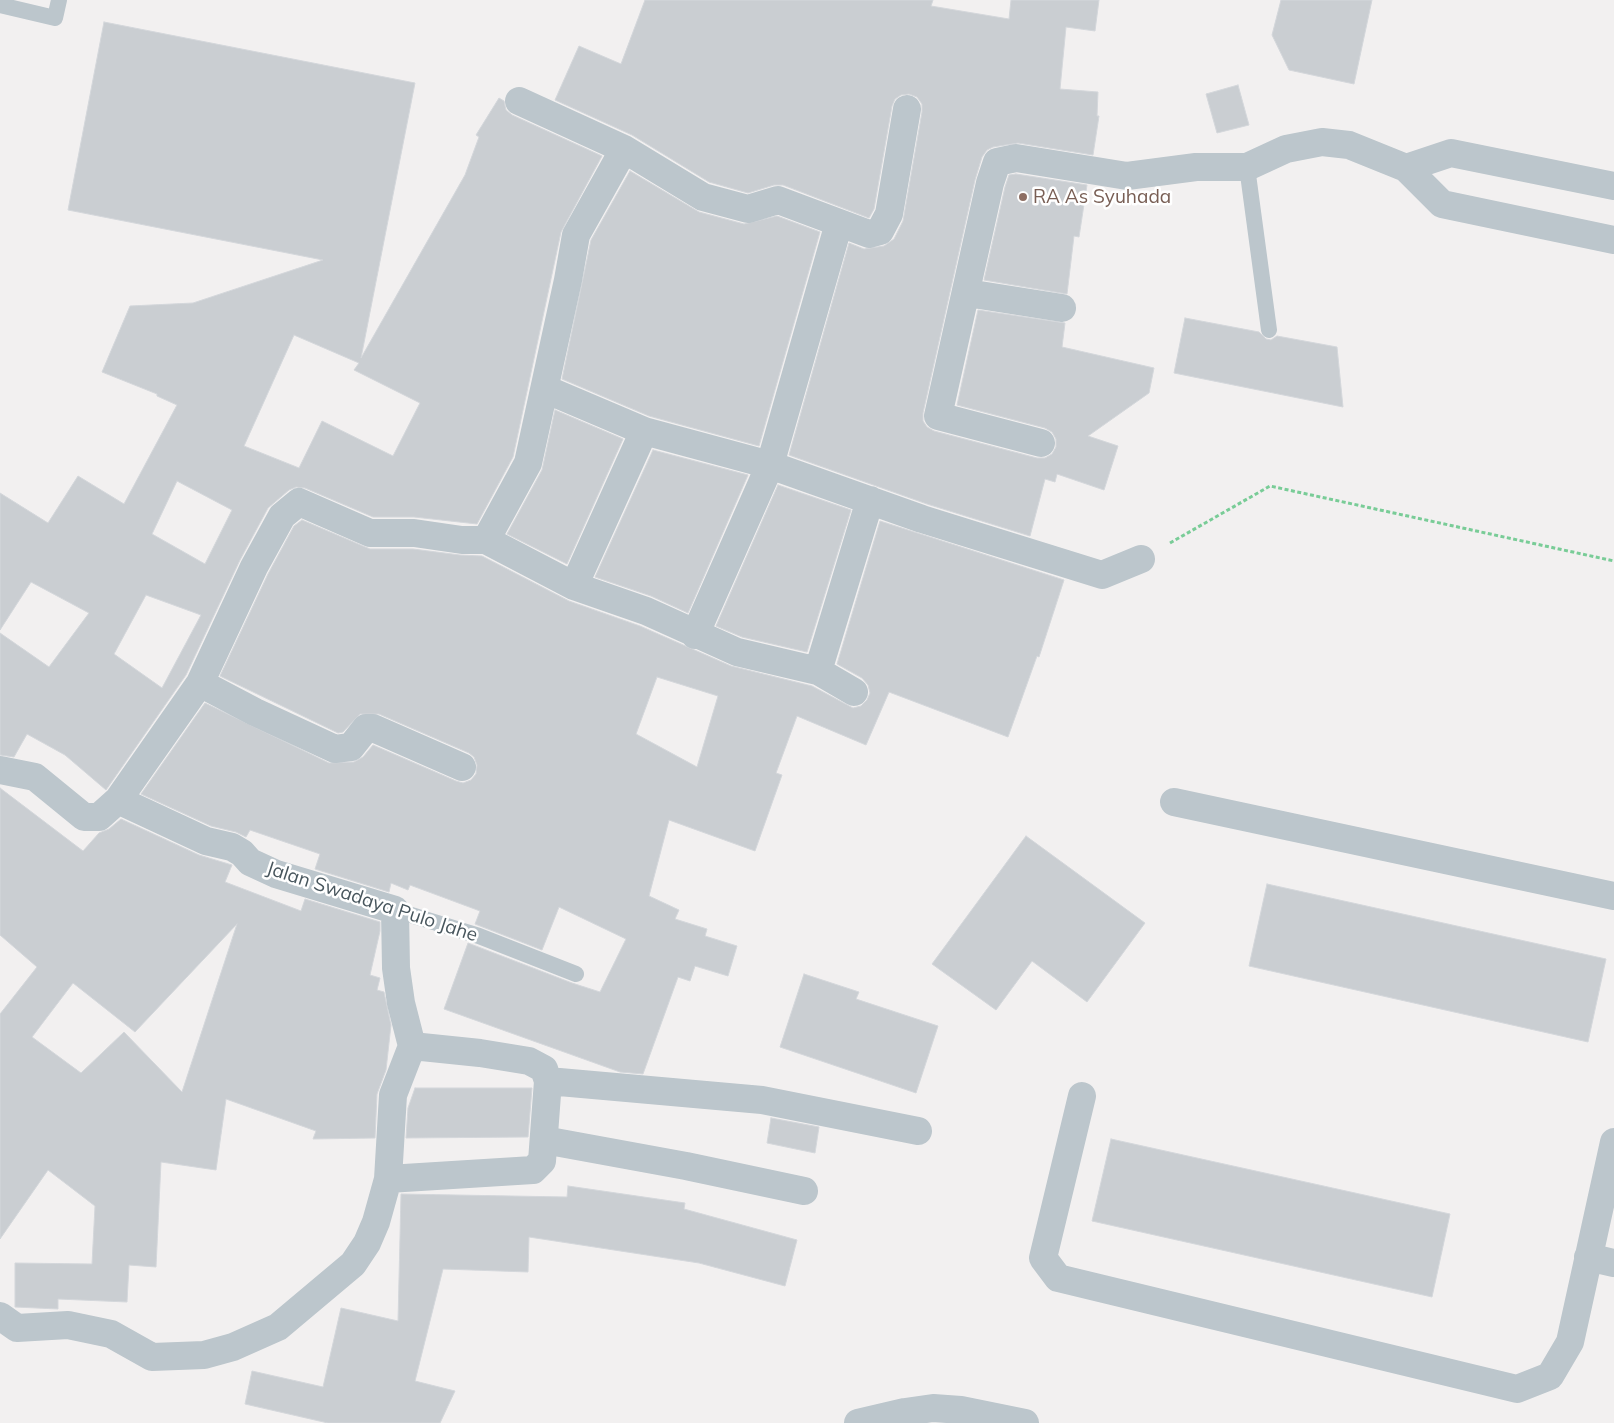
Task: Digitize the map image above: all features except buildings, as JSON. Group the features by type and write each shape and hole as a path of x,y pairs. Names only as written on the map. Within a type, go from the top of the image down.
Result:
{"street":[{"path":"519,101 624,149 703,197 748,209 778,200 869,234 880,231 889,214 908,109"},
{"path":"1041,443 938,416 967,293 990,183 998,162 1016,158 1127,176 1196,167 1247,167 1286,149 1322,142 1349,145 1406,168 1442,204 1614,240"},
{"path":"486,540 528,463 576,234 624,149"},
{"path":"1406,168 1451,153 1614,186"},
{"path":"695,635 770,465 840,223"},
{"path":"967,293 1062,308"},
{"path":"545,389 644,431 770,465 922,519 1102,575 1142,559"},
{"path":"574,586 644,431"},
{"path":"818,671 870,500"},
{"path":"0,770 35,777 84,816 99,817 118,800 200,683 254,567 282,516 299,502 370,533 414,533 462,540 486,540 574,586 646,610 695,635 737,652 818,671 854,692"},
{"path":"200,683 255,712 335,749 351,747 366,728 373,728 462,767"},
{"name":"Jalan Swadaya Pulo Jahe","path":"118,800 206,841 232,847 242,853 250,862 276,874 395,910"},
{"path":"1174,802 1614,896"},
{"path":"0,1316 17,1328 68,1325 111,1334 152,1356 204,1354 233,1347 278,1327 353,1264 367,1243 376,1222 388,1179 393,1095 412,1046 401,1003 396,968 395,910"},
{"path":"388,1179 532,1170 542,1161 548,1081 544,1069 529,1060 412,1046"},
{"path":"548,1081 762,1100 918,1131"},
{"path":"1082,1096 1043,1258 1058,1278 1517,1389 1550,1376 1570,1342 1601,1260 1614,1142"},
{"path":"544,1140 686,1166 804,1191"},
{"path":"858,1423 905,1412 933,1408 961,1410 1025,1423"}],"lane":[{"path":"0,5 55,18 59,0"},
{"path":"1247,167 1268,330"},
{"name":"Jalan Swadaya Pulo Jahe","path":"395,910 479,936 576,974"}],"path":[{"path":"1142,559 1270,486 1614,561"}],"place":[{"name":"RA As Syuhada","path":"1023,197"}]}
